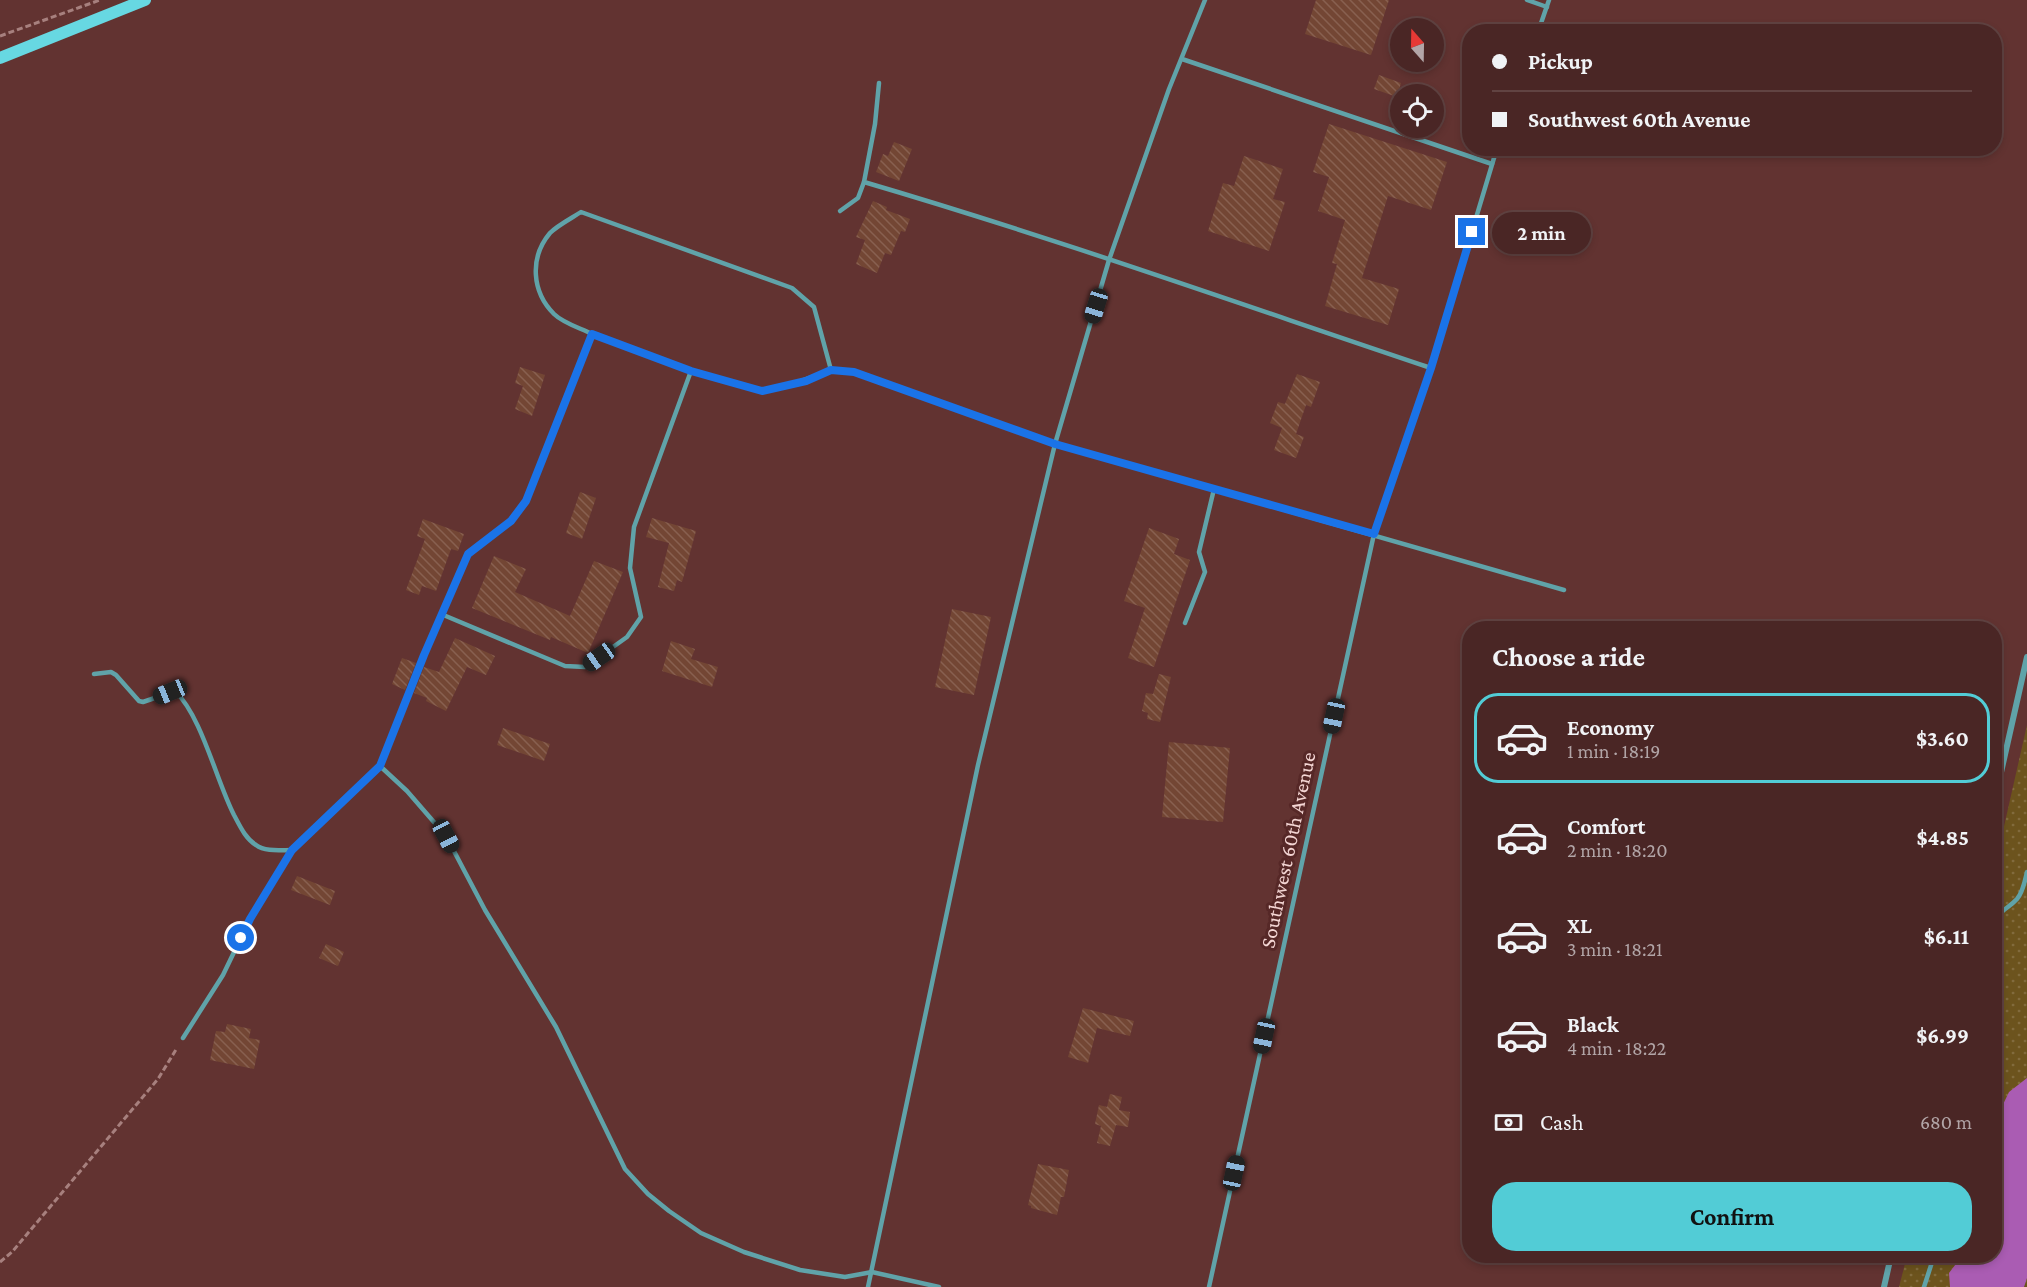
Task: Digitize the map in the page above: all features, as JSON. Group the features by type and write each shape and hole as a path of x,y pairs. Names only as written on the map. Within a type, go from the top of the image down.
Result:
{"main road":[{"path":"0,58 146,0"}],"street":[{"path":"2002,768 2027,657"},
{"path":"1884,1287 1889,1263"}],"lane":[{"path":"868,1287 978,765 1055,444 1110,260 1169,89 1205,0"},
{"path":"1527,0 1547,7"},
{"path":"1541,24 1549,0"},
{"path":"1182,59 1462,154"},
{"path":"840,211 858,198 864,182 875,124 879,83"},
{"path":"1468,156 1492,164"},
{"name":"Southwest 60th Avenue","path":"1209,1287 1374,534 1431,368 1494,156"},
{"path":"864,182 947,206 1431,368"},
{"path":"831,370 814,308 792,288 581,212 551,232 538,252 535,276 541,297 555,316 592,334 691,371 762,391 795,384 831,370 854,372 1055,444 1564,590"},
{"path":"183,1038 223,975 250,919 292,850 380,766 441,614 468,554 511,521 526,501 592,334"},
{"path":"441,614 565,666 585,667 627,637 641,617 630,568 634,527 691,371"},
{"path":"1185,623 1205,572 1199,552 1214,489"},
{"path":"94,674 111,672 139,701 143,702 175,691 186,704 198,727 228,803 243,832 256,846 274,850 292,850"},
{"path":"380,766 407,791 446,836 484,910 556,1027 626,1169 648,1194 701,1233 744,1252 800,1270 845,1277 872,1272 939,1287"},
{"path":"2002,911 2022,892 2027,872"},
{"path":"1924,1287 1932,1263"}],"path":[{"path":"0,36 100,0"},
{"path":"0,1262 12,1252 158,1079 183,1038"}],"shaded area":[{"path":"2027,725 2027,1287 1899,1287 1905,1263 2002,1263 2002,835"},
{"path":"2027,1078 2027,1278 2024,1287 1950,1287 1949,1273 1957,1263 2002,1263 2002,1106 2009,1092"}],"building":[{"path":"1316,0 1389,0 1371,55 1305,34"},
{"path":"1379,75 1401,83 1390,84 1390,95 1374,89"},
{"path":"1329,124 1447,162 1431,210 1388,196 1362,278 1399,289 1388,325 1325,306 1337,264 1332,263 1345,220 1318,211 1329,177 1313,172"},
{"path":"894,142 912,149 899,181 876,172 883,154 888,156"},
{"path":"1244,156 1283,169 1273,199 1285,202 1269,251 1208,231 1223,183 1234,186"},
{"path":"873,201 887,207 886,210 910,219 905,232 901,231 891,255 885,253 877,273 856,264 865,240 856,237"},
{"path":"520,367 545,375 532,416 515,409 523,386 515,383"},
{"path":"1297,374 1320,382 1311,407 1306,405 1296,434 1304,437 1296,458 1274,450 1282,428 1270,423 1278,402 1285,404"},
{"path":"580,492 596,498 582,539 566,533"},
{"path":"652,518 696,531 682,582 677,580 674,591 658,587 669,543 646,537"},
{"path":"423,519 464,534 458,551 451,549 436,591 422,586 419,595 406,590 425,539 417,536"},
{"path":"1149,528 1179,539 1174,554 1190,560 1154,667 1128,658 1145,608 1124,601"},
{"path":"494,556 526,569 515,592 570,616 594,561 623,572 588,653 472,608"},
{"path":"952,609 991,617 974,695 935,687"},
{"path":"455,638 495,656 486,675 467,667 446,711 426,701 427,698 414,693 424,667 439,672"},
{"path":"671,641 695,649 691,659 718,667 712,687 662,671"},
{"path":"402,658 416,663 405,690 392,684"},
{"path":"1159,674 1171,677 1160,722 1147,719 1148,713 1142,711 1146,693 1153,694"},
{"path":"503,728 550,744 544,761 497,745"},
{"path":"1169,742 1230,748 1223,822 1162,817"},
{"path":"297,876 335,891 330,905 291,890"},
{"path":"326,944 344,952 338,966 319,958"},
{"path":"1083,1008 1134,1021 1130,1036 1097,1028 1088,1063 1068,1057"},
{"path":"227,1024 251,1029 249,1038 260,1040 254,1069 210,1060 216,1031 225,1032"},
{"path":"1110,1094 1122,1097 1119,1110 1130,1112 1128,1127 1116,1125 1110,1146 1097,1143 1101,1126 1095,1124 1099,1105 1107,1107"},
{"path":"1038,1164 1069,1170 1064,1197 1061,1197 1057,1215 1031,1208 1028,1205"}],"route":[{"path":"241,938 292,850 380,766 441,614 468,554 511,521 526,501 592,334 691,371 762,391 806,381 831,370 854,372 1055,444 1374,534 1431,368 1472,232"}]}
